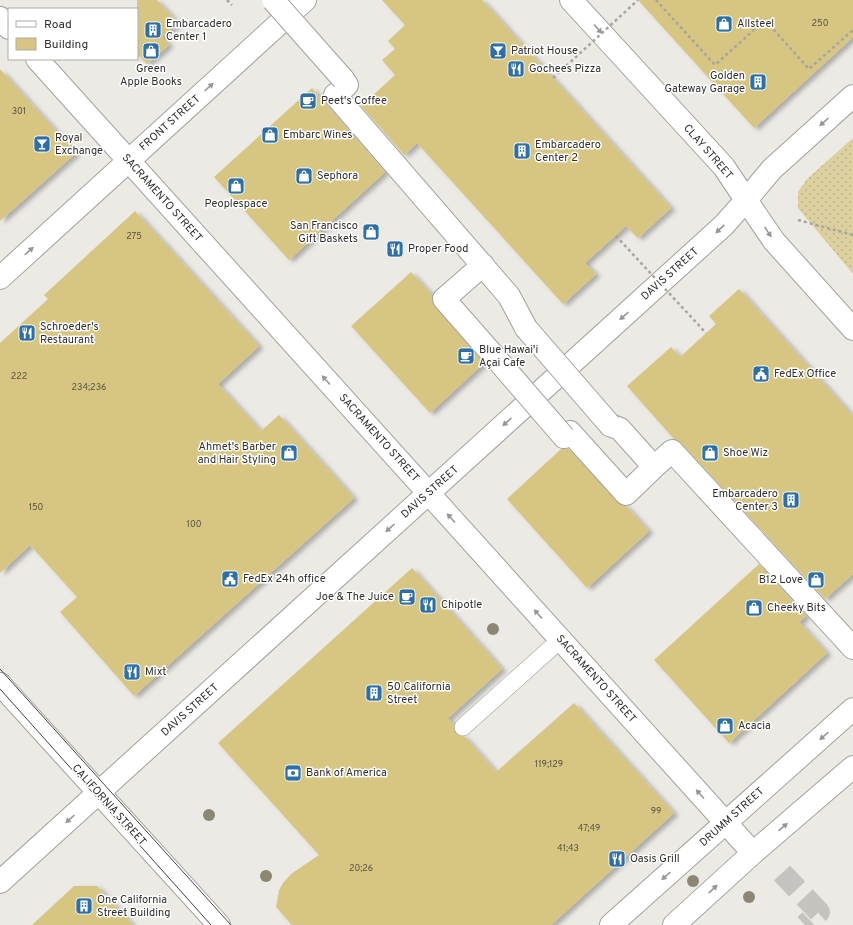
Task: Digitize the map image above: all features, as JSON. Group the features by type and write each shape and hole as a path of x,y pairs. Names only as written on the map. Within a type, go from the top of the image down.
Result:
{"street":[{"path":"273,0 347,84 335,95 509,296 526,328 610,425 620,430 654,467"},
{"name":"FRONT STREET","path":"0,278 305,0"},
{"name":"CLAY STREET","path":"571,0 724,167 774,241 853,329"},
{"path":"0,18 8,27"},
{"name":"SACRAMENTO STREET","path":"38,60 753,853"},
{"name":"DAVIS STREET","path":"0,882 724,225 772,169 853,96"},
{"path":"483,265 444,299 564,438 570,432 626,494 672,451 851,647"},
{"name":"CALIFORNIA STREET","path":"0,684 219,925"},
{"name":"DRUMM STREET","path":"612,925 853,710"},
{"path":"674,925 753,853 853,767"}],"lane":[{"path":"463,726 561,639"}],"path":[{"path":"227,0 232,5"},
{"path":"553,78 638,0"},
{"path":"656,0 714,65 765,20 809,69 853,30"},
{"path":"798,220 853,235"},
{"path":"616,236 706,333"}],"shaded area":[{"path":"853,138 853,274 798,208 798,192 807,179"}],"building":[{"name":"Embarcadero Center 1","path":"137,0 157,0 178,23 162,37 169,45 147,64 140,56 138,58"},
{"name":"Embarcadero Center 2","path":"382,0 482,0 671,208 638,238 626,226 585,263 596,274 563,304 417,143 404,155 361,106 395,75 382,60 395,49 388,41 405,25"},
{"name":"Golden Gateway Garage","path":"638,0 853,0 853,37 754,128"},
{"path":"0,69 76,153 0,221"},
{"path":"312,88 385,172 289,260 214,177"},
{"path":"135,211 259,346 218,384 261,431 279,415 354,498 134,696 60,612 77,597 30,545 0,573 0,343 48,299 44,295"},
{"path":"411,272 432,295 432,302 435,307 484,363 430,413 351,326"},
{"name":"Embarcadero Center 3","path":"739,289 853,416 853,574 825,599 681,443 674,439 627,386 671,347 680,357 716,324 709,316"},
{"path":"568,448 617,502 626,506 649,531 587,588 507,499 561,449"},
{"path":"759,564 806,616 799,622 827,653 729,743 654,660"},
{"path":"412,568 502,669 448,718 453,724 455,733 465,737 496,772 574,703 674,813 551,925 292,925 276,907 279,890 283,883 291,874 319,855 218,743"},
{"name":"One California Street Building","path":"74,886 97,886 133,925 32,925"}],"tunnel":[{"path":"782,873 819,912 805,925"}],"tram line":[{"path":"0,669 231,925"},
{"path":"0,689 211,925"}],"place":[{"name":"Allsteel","path":"724,24"},
{"name":"Embarcadero Center 1","path":"153,30"},
{"name":"Green Apple Books","path":"151,51"},
{"name":"Patriot House","path":"498,51"},
{"name":"Gochees Pizza","path":"516,69"},
{"name":"Golden Gateway Garage","path":"758,82"},
{"name":"Peet's Coffee","path":"308,101"},
{"name":"Embarc Wines","path":"270,135"},
{"name":"Royal Exchange","path":"42,144"},
{"name":"Embarcadero Center 2","path":"522,151"},
{"name":"Sephora","path":"304,176"},
{"name":"Peoplespace","path":"236,186"},
{"name":"San Francisco Gift Baskets","path":"371,232"},
{"name":"Proper Food","path":"395,249"},
{"name":"Schroeder's Restaurant","path":"27,333"},
{"name":"Blue Hawai'i Açai Cafe","path":"466,356"},
{"name":"FedEx Office","path":"761,374"},
{"name":"Ahmet's Barber and Hair Styling","path":"289,453"},
{"name":"Shoe Wiz","path":"710,453"},
{"name":"Embarcadero Center 3","path":"791,500"},
{"name":"FedEx 24h office","path":"230,579"},
{"name":"B12 Love","path":"816,580"},
{"name":"Joe & The Juice","path":"407,597"},
{"name":"Chipotle","path":"428,605"},
{"name":"Cheeky Bits","path":"754,608"},
{"name":"Mixt","path":"132,672"},
{"name":"50 California Street","path":"374,693"},
{"name":"Acacia","path":"725,726"},
{"name":"Bank of America","path":"293,773"},
{"name":"Oasis Grill","path":"617,859"},
{"name":"One California Street Building","path":"84,906"}]}
